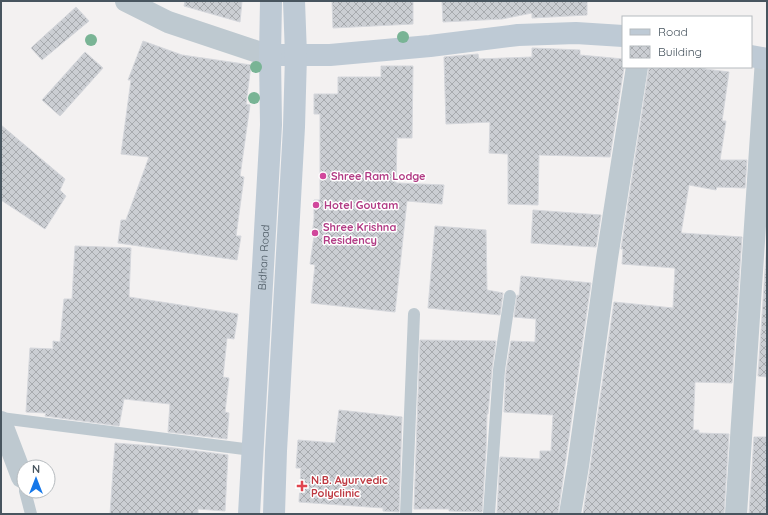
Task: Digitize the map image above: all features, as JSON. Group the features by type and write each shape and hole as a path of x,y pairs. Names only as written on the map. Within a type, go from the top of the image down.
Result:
{"main road":[{"name":"Bidhan Road","path":"249,514 271,125 271,1"},
{"path":"274,514 276,444 294,127 296,55 294,1"},
{"path":"270,56 330,55 430,46 518,35 576,33 622,36"}],"street":[{"path":"126,1 168,22 270,56"},
{"path":"736,514 761,58"},
{"path":"570,514 607,258 637,68"},
{"path":"1,422 16,462"}],"lane":[{"path":"489,514 499,370 510,296"},
{"path":"406,514 414,314"},
{"path":"1,418 252,450"},
{"path":"28,499 31,514"}],"building":[{"path":"185,1 242,1 240,22 184,6"},
{"path":"332,1 413,1 413,24 333,28"},
{"path":"442,1 587,1 587,15 532,18 532,13 502,19 443,22"},
{"path":"76,7 89,21 42,60 31,48"},
{"path":"143,41 182,55 251,65 246,104 250,105 240,176 244,177 236,236 241,236 237,260 118,243 121,220 126,220 149,157 121,154 131,80 128,80"},
{"path":"532,48 580,50 580,55 622,59 622,68 624,68 610,157 539,155 538,205 508,204 508,154 489,153 490,122 446,124 444,57 478,54 479,59 532,57"},
{"path":"85,52 103,68 60,116 42,100"},
{"path":"381,66 413,66 412,138 397,138 396,183 444,185 442,204 407,201 395,312 311,303 315,265 310,264 314,236 312,236 314,200 320,200 320,114 314,114 314,94 338,94 338,77 381,77"},
{"path":"649,68 706,68 729,72 722,121 726,121 720,160 747,160 745,188 717,187 716,190 689,185 681,233 742,237 732,383 695,382 693,430 699,430 699,433 729,434 724,514 583,514 614,302 673,308 675,268 622,264 623,249 621,249"},
{"path":"1,125 65,179 60,190 66,196 45,229 1,200"},
{"path":"533,210 601,215 596,247 531,243"},
{"path":"435,226 486,230 487,290 503,293 500,315 428,308"},
{"path":"767,241 767,377 758,376"},
{"path":"75,246 131,248 129,297 238,314 234,339 227,338 223,377 229,378 225,412 229,413 227,439 168,432 170,404 124,399 119,426 45,416 46,413 26,412 30,348 53,349 53,341 60,342 64,299 72,299"},
{"path":"521,276 591,283 558,514 497,513 500,457 540,459 540,451 551,451 553,415 504,412 506,371 511,341 535,342 536,319 514,317 517,295 519,296"},
{"path":"420,340 496,341 487,414 482,512 449,511 449,509 414,509"},
{"path":"339,410 402,417 399,512 383,511 383,508 299,502 301,468 296,468 298,440 335,443"},
{"path":"754,437 767,437 767,514 749,514"},
{"path":"115,443 166,447 228,455 225,511 198,509 198,514 110,514"}],"place":[{"name":"Shree Ram Lodge","path":"323,176"},
{"name":"Hotel Goutam","path":"316,205"},
{"name":"Shree Krishna Residency","path":"315,233"},
{"name":"N.B. Ayurvedic Polyclinic","path":"302,486"}]}
